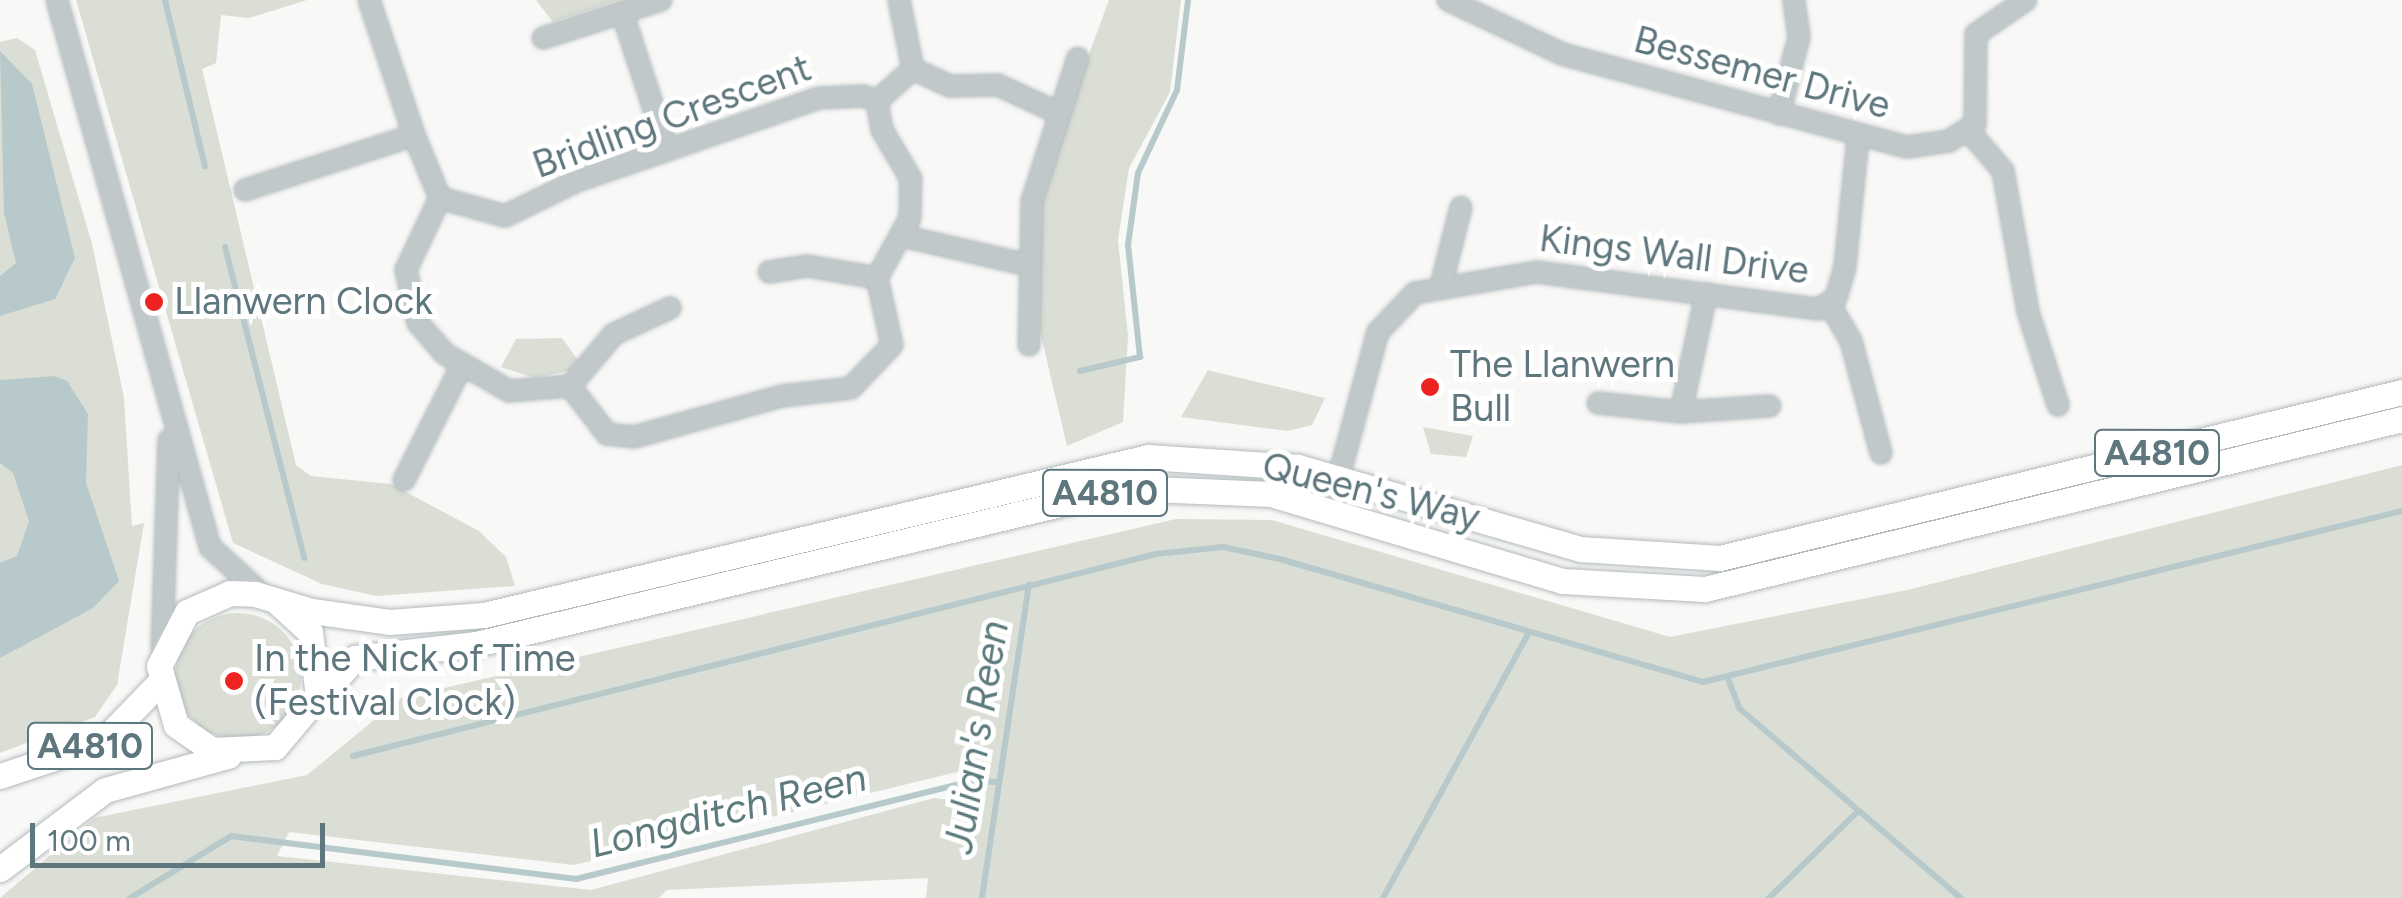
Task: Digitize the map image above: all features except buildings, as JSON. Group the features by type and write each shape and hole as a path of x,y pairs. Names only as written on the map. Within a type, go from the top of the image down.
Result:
{"main road":[{"name":"Queen's Way","path":"162,649 207,600 270,599 389,622 484,615 1148,457 1340,476 1581,548 1720,558 2402,392"},
{"name":"Queen's Way","path":"0,869 105,790 275,747 308,718 355,658 476,644 1127,488 1244,490 1331,506 1562,581 1706,589 2402,420"},
{"path":"270,599 319,653 308,718"},
{"path":"162,649 158,683 176,725 233,755"},
{"name":"A4810","path":"0,776 112,736 158,683"}],"street":[{"path":"57,0 169,418 210,547 270,599"},
{"path":"369,0 414,135 440,198 409,254 406,286 429,340 462,366 521,394 570,386 614,334 670,308"},
{"path":"543,38 660,0"},
{"path":"899,0 913,70"},
{"name":"Bessemer Drive","path":"1448,0 1482,7 1562,54 1858,138 1907,147 1968,130"},
{"path":"1779,114 1799,37 1794,0"},
{"path":"2026,0 1976,34 1980,106 1968,130 2003,170 2028,312 2058,405"},
{"path":"622,12 668,150"},
{"path":"1029,346 1024,264 1054,111 1078,58"},
{"path":"570,386 595,424 621,438 782,396 852,388 892,345 877,278 902,236 911,179 882,130 877,101 913,70"},
{"path":"913,70 950,86 998,85 1054,111"},
{"name":"Bridling Crescent","path":"440,198 505,216 668,150 835,94 877,101"},
{"path":"245,190 414,135"},
{"name":"Kings Wall Drive","path":"1830,305 1845,266 1858,138"},
{"path":"1442,282 1461,207"},
{"path":"902,236 1024,264"},
{"path":"769,272 807,266 877,278"},
{"name":"Kings Wall Drive","path":"1331,506 1378,332 1415,293 1442,282 1536,272 1807,311 1830,305"},
{"path":"1680,412 1706,294"},
{"name":"Kings Wall Drive","path":"1830,305 1851,340 1881,453"},
{"path":"404,480 462,366"},
{"path":"1598,404 1680,412 1770,406"},
{"path":"162,649 169,418"}],"shaded area":[{"path":"76,0 307,0 249,18 221,15 216,63 202,69 296,465 311,476 391,484 479,531 506,557 515,586 376,596 322,584 233,543"},
{"path":"536,0 620,0 553,22"},
{"path":"1109,0 1181,0 1170,92 1129,168 1118,240 1128,336 1123,422 1067,446 1039,327 1039,221 1047,167"},
{"path":"17,38 35,50 92,244 124,398 132,526 144,523 117,685 95,717 0,753 0,42"},
{"path":"0,51 32,84 75,258 55,299 0,316 0,276 16,263 4,213"},
{"path":"562,338 578,360 569,371 534,378 501,367 516,339"},
{"path":"1208,370 1325,398 1312,425 1288,431 1181,417"},
{"path":"54,376 67,381 88,414 86,483 119,581 93,608 0,658 0,563 17,556 29,521 13,473 0,463 0,380"},
{"path":"1423,427 1473,436 1466,457 1431,454"},
{"path":"2402,465 2402,898 926,898 928,878 667,890 659,898 0,898 94,818 307,775 401,698 1176,519 1272,520 1670,637 1907,590","holes":["965,770 990,770 984,804 934,798 591,890 277,856 289,832 574,865"]},
{"path":"238,613 262,617 283,631 297,652 301,676 297,700 283,721 262,735 238,739 214,735 193,721 179,700 175,676 179,652 193,631 214,617"}],"waterway":[{"path":"165,0 205,166"},
{"path":"1080,371 1140,357 1128,245 1138,173 1177,90 1188,0"},
{"path":"225,247 304,558"},
{"path":"353,756 1156,554 1223,547 1280,559 1703,682 2402,511"},
{"name":"Julian's Reen","path":"982,898 1029,584"},
{"path":"1383,898 1529,632"},
{"path":"1727,676 1739,708 1961,898"},
{"name":"Longditch Reen","path":"130,898 231,836 576,879 971,781 999,782"},
{"path":"1769,898 1856,813"}],"place":[{"name":"Llanwern Clock","path":"154,302"},
{"name":"The Llanwern Bull","path":"1430,387"},
{"name":"In the Nick of Time (Festival Clock)","path":"234,681"}]}
